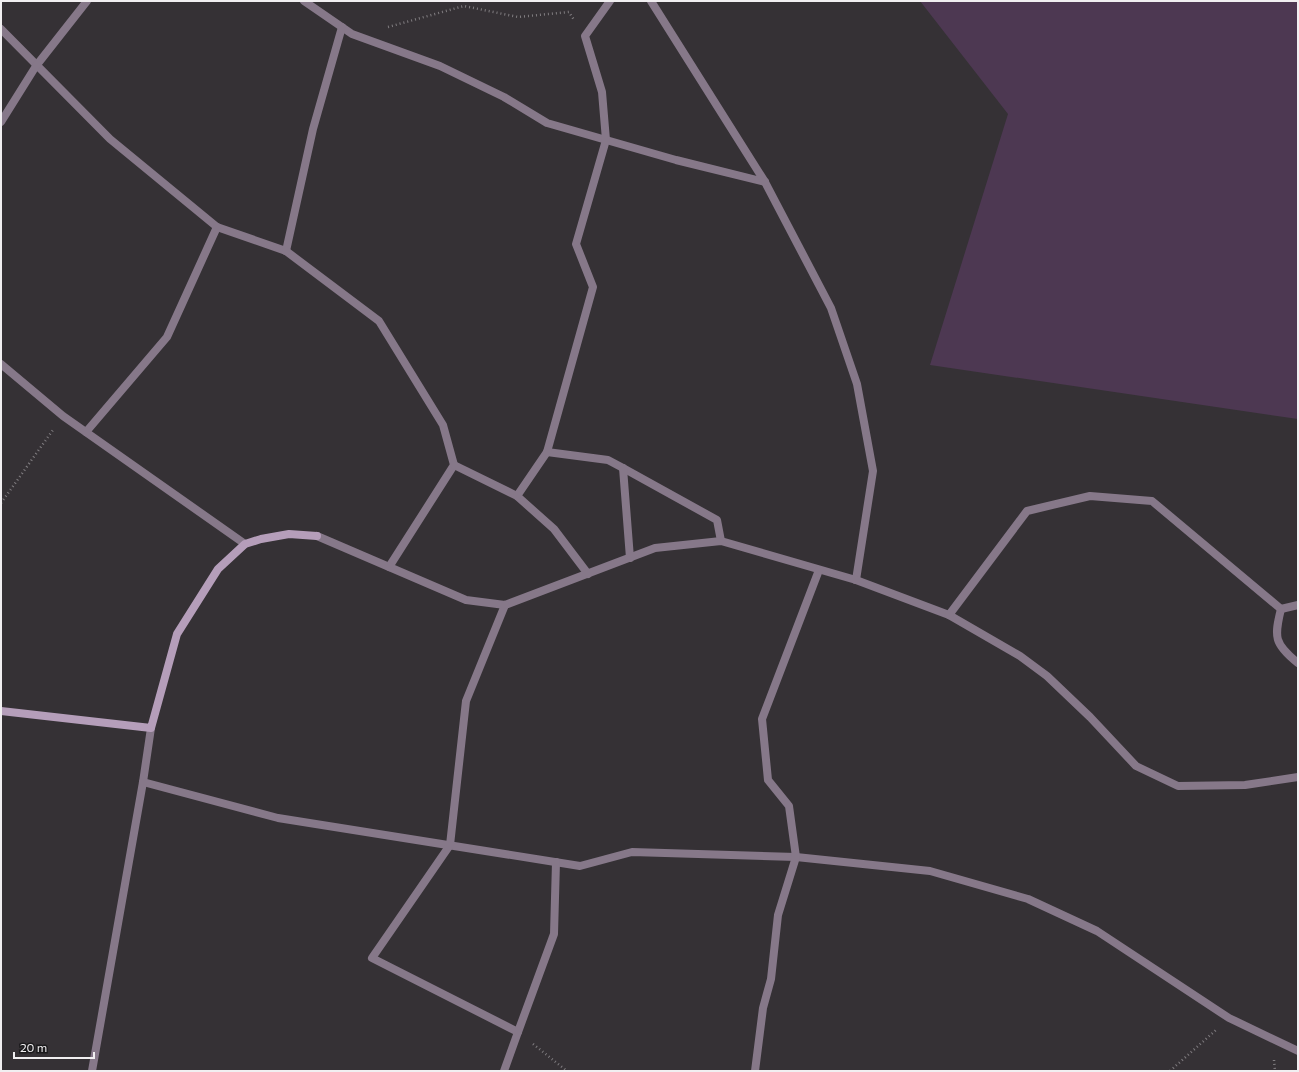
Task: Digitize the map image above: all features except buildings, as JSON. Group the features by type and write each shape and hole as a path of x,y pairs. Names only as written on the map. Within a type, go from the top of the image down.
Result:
{"street":[{"path":"1,122 36,66 87,1"},
{"path":"304,1 352,34 440,66 504,97 547,123 676,160 765,182"},
{"path":"517,496 547,452 593,287 576,244 606,140 602,92 585,36 610,1"},
{"path":"651,1 765,182 831,308 857,384 873,471 856,580"},
{"path":"286,251 313,129 342,27"},
{"path":"1,29 110,139 217,228 286,251 378,321 444,424 454,465 389,567"},
{"path":"86,432 167,337 217,228"},
{"path":"1,364 63,416 245,544"},
{"path":"547,452 608,460 717,520 721,541"},
{"path":"454,465 517,496 554,529 588,574"},
{"path":"623,468 630,558"},
{"path":"949,615 1027,511 1090,496 1152,502 1281,609"},
{"path":"92,1071 144,782 151,728 177,634 218,568 245,544 261,539 289,534 317,536 466,600 505,605 656,548 721,541 856,580 949,615 1031,664 1047,676 1090,717 1136,766 1178,786 1245,785 1298,777"},
{"path":"755,1071 763,1008 771,979 778,915 796,857 789,806 768,780 762,719 819,570"},
{"path":"505,605 466,701 450,845 372,958 518,1032"},
{"path":"1281,609 1298,605"},
{"path":"1281,609 1276,630 1282,651 1298,663"},
{"path":"1,711 151,728"},
{"path":"144,782 278,818 580,866 632,852 796,857 930,871 1028,899 1097,931 1229,1018 1298,1051"},
{"path":"504,1071 554,934 556,862"}],"path":[{"path":"364,38 391,26 464,6 518,17 569,12 585,36"},
{"path":"1,503 63,416"},
{"path":"1170,1071 1229,1018"},
{"path":"518,1032 567,1071"}],"shaded area":[{"path":"920,1 1298,1 1298,419 930,365 1008,114"}]}
